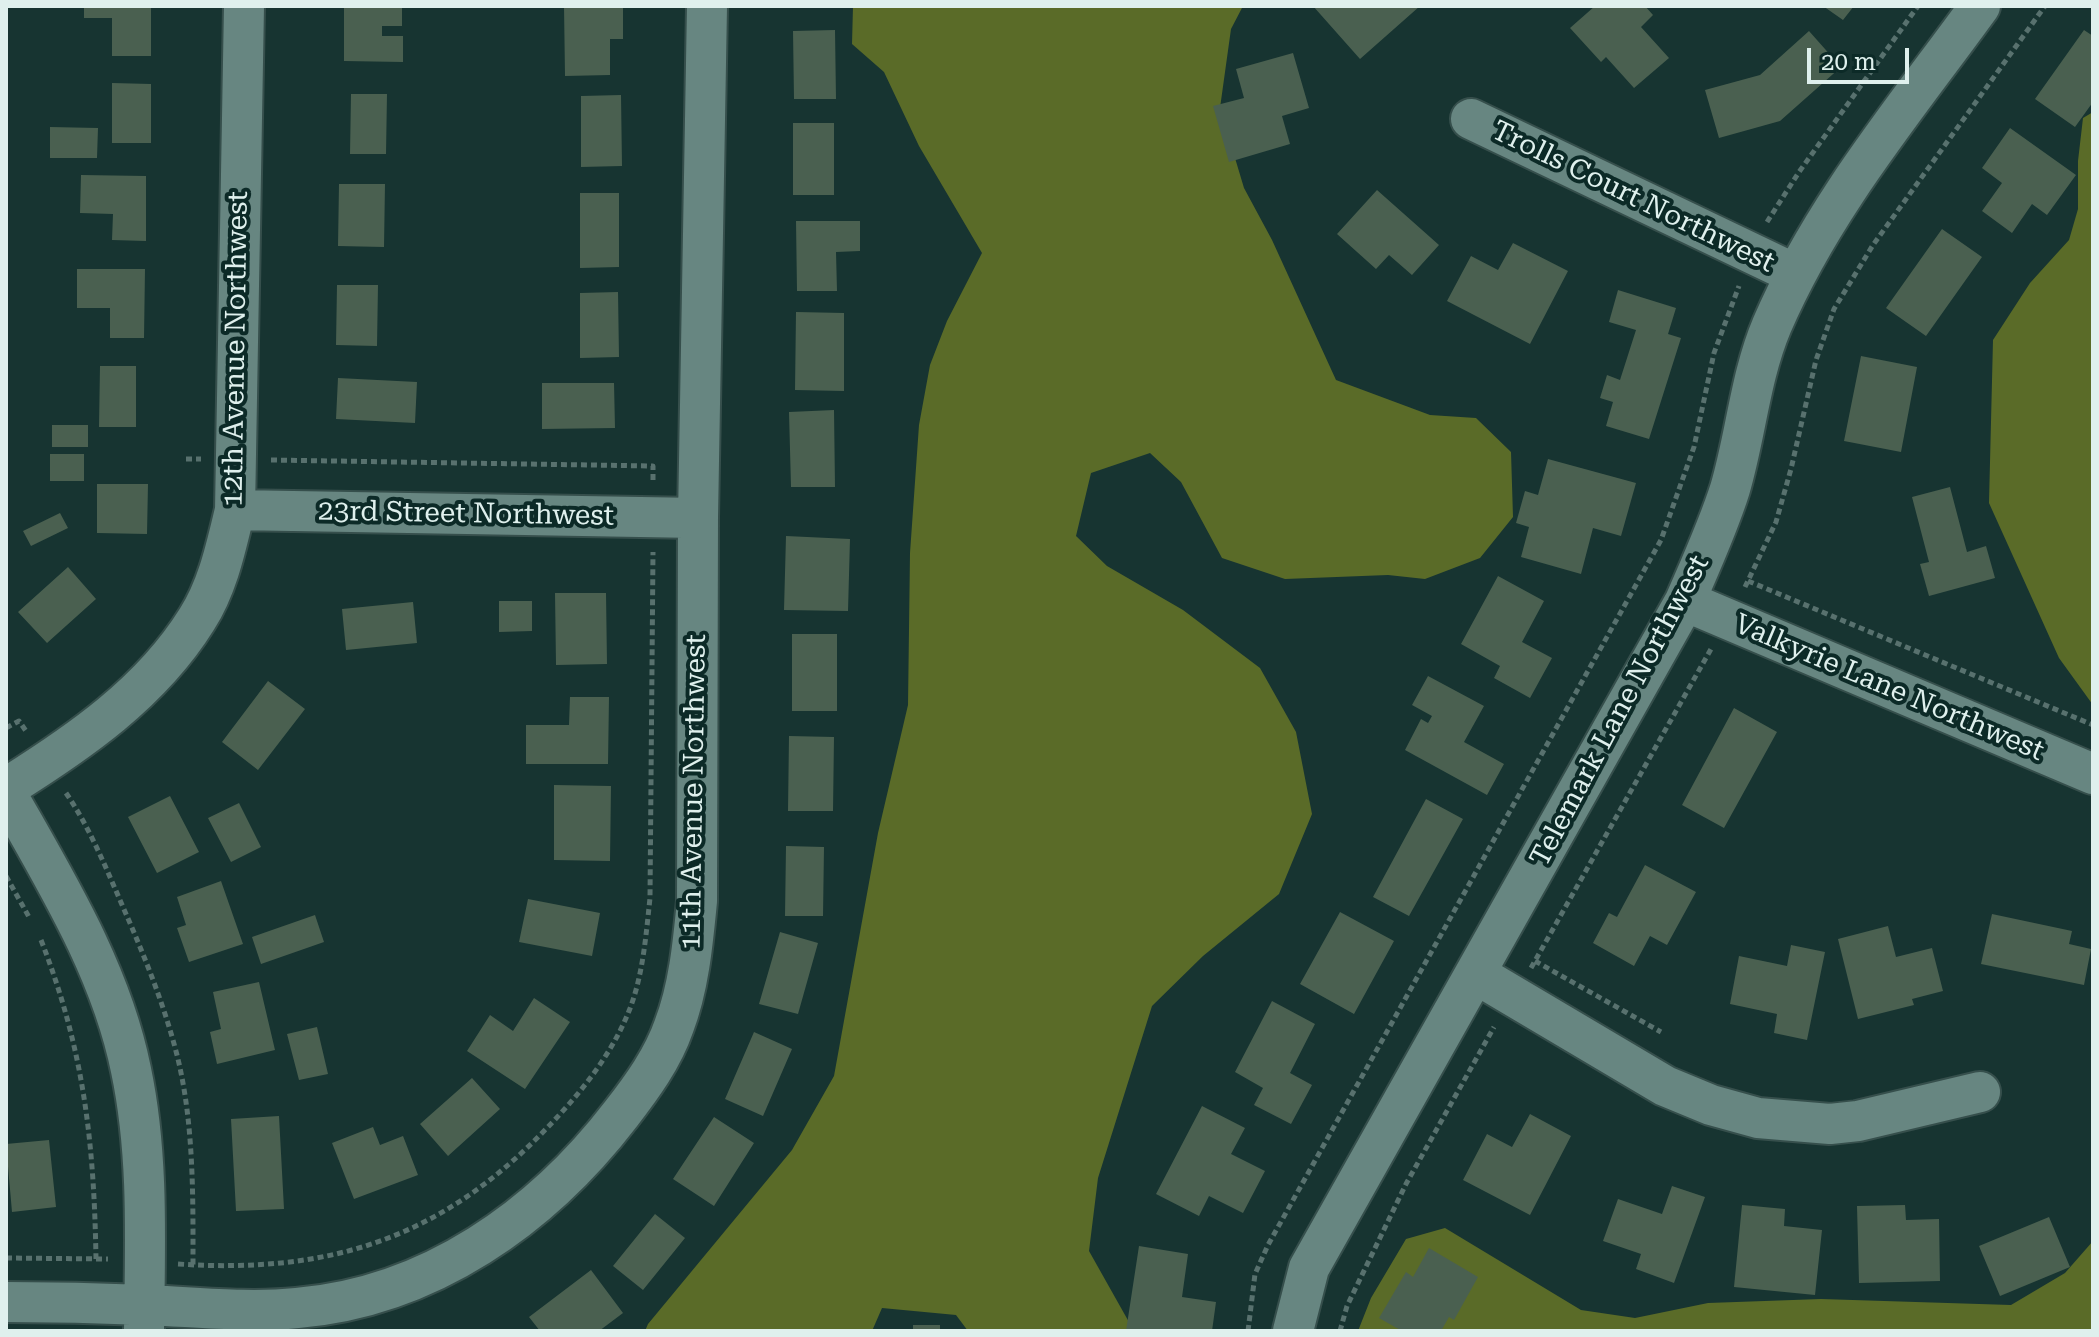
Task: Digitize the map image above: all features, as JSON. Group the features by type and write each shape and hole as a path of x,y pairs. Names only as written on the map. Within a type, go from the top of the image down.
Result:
{"street":[{"name":"12th Avenue Northwest","path":"6,791 118,710 161,666 198,619 221,566 235,510 244,6"},
{"name":"11th Avenue Northwest","path":"6,1302 144,1318 299,1308 358,1298 409,1283 465,1256 513,1224 556,1186 602,1138 647,1081 675,1026 690,961 697,901 698,518 707,6"},
{"name":"Telemark Lane Northwest","path":"1293,1331 1309,1268 1685,601 1730,488 1771,328 1795,274 1853,181 1980,6"},
{"name":"Trolls Court Northwest","path":"1471,119 1795,274"},
{"name":"23rd Street Northwest","path":"235,510 698,518"},
{"name":"Valkyrie Lane Northwest","path":"1685,601 2093,774"},
{"path":"6,791 57,883 94,961 116,1013 131,1068 145,1191 144,1318"},
{"path":"1476,974 1665,1086 1711,1105 1758,1118 1830,1124 1858,1121 1980,1092"}],"path":[{"path":"2045,6 1873,245 1834,309 1816,360 1776,522 1748,581 2093,725"},
{"path":"186,459 653,466"},
{"path":"1248,1331 1255,1274 1268,1245 1661,540"},
{"path":"193,1265 240,1267 347,1251 392,1239 441,1215 484,1186 524,1152 566,1108 607,1055 630,1010 644,953 650,898 653,557"},
{"path":"1661,1032 1535,961 1708,654"},
{"path":"6,728 19,721"},
{"path":"6,876 32,923"},
{"path":"6,1258 96,1258 94,1167 89,1119 59,984 39,934"},
{"path":"1340,1331 1347,1306 1406,1184 1495,1026"}],"green space":[{"path":"853,6 1243,6 1231,29 1220,108 1244,188 1272,240 1336,380 1430,415 1476,418 1511,452 1513,517 1480,558 1425,579 1388,575 1285,579 1222,558 1181,482 1150,453 1091,473 1076,536 1107,566 1183,610 1260,668 1296,732 1312,814 1279,894 1203,956 1152,1006 1098,1178 1089,1251 1134,1331 968,1331 956,1315 882,1308 872,1331 645,1331 792,1150 834,1076 878,833 908,705 910,553 919,425 930,365 947,321 982,253 919,146 884,72 852,44"},
{"path":"2093,112 2093,705 2059,658 1989,503 1993,340 2030,283 2069,240 2078,209 2078,161 2083,118"},
{"path":"1445,1228 1581,1310 1635,1318 1708,1303 1821,1299 2011,1305 2065,1273 2093,1241 2093,1331 1358,1331 1371,1298 1406,1239"}],"building":[{"path":"84,6 151,6 151,56 112,56 112,18 84,18"},
{"path":"344,6 402,6 402,26 382,26 382,36 403,36 403,62 344,61"},
{"path":"564,6 623,6 623,39 610,39 610,75 565,76"},
{"path":"1313,6 1420,6 1360,59"},
{"path":"1595,6 1645,6 1653,15 1641,27 1669,58 1634,88 1606,57 1601,62 1570,28"},
{"path":"1823,6 1854,6 1843,20"},
{"path":"835,30 836,99 794,99 793,31"},
{"path":"2084,30 2093,36 2093,102 2075,127 2035,99"},
{"path":"1809,31 1841,67 1780,121 1719,138 1705,90 1760,75"},
{"path":"1293,53 1309,108 1282,116 1290,144 1229,162 1213,106 1244,98 1236,69"},
{"path":"112,83 151,84 151,143 112,143"},
{"path":"351,94 387,94 386,154 350,154"},
{"path":"621,95 622,166 581,167 581,96"},
{"path":"793,123 834,123 834,195 793,195"},
{"path":"50,127 98,128 97,158 50,158"},
{"path":"2010,128 2076,175 2047,215 2032,204 2012,233 1982,211 2002,183 1982,168"},
{"path":"81,175 146,176 146,241 112,240 113,214 80,213"},
{"path":"339,184 385,184 384,247 338,246"},
{"path":"1377,190 1439,245 1412,275 1389,255 1376,269 1337,234"},
{"path":"580,193 619,193 619,267 580,268"},
{"path":"796,221 860,221 860,251 836,252 837,291 797,291"},
{"path":"1942,229 1982,257 1926,336 1886,308"},
{"path":"1513,243 1568,271 1530,344 1447,301 1471,256 1498,270"},
{"path":"77,269 145,269 144,338 110,338 110,308 77,308"},
{"path":"337,285 378,285 377,346 336,345"},
{"path":"1618,290 1676,308 1668,334 1681,338 1649,439 1606,426 1613,402 1600,398 1607,375 1620,380 1636,330 1609,322"},
{"path":"618,292 619,357 580,358 580,293"},
{"path":"796,312 844,313 844,391 795,390"},
{"path":"1861,356 1917,367 1901,452 1844,441"},
{"path":"100,366 136,366 136,427 99,427"},
{"path":"338,378 417,382 415,423 336,419"},
{"path":"542,383 614,383 615,428 542,429"},
{"path":"834,410 835,487 791,487 789,412"},
{"path":"52,425 88,425 88,447 52,447"},
{"path":"50,454 84,454 84,481 50,481"},
{"path":"1548,459 1636,483 1621,536 1593,528 1581,574 1521,557 1529,527 1516,523 1525,491 1538,495"},
{"path":"97,484 148,484 147,534 97,533"},
{"path":"1950,487 1967,552 1986,546 1995,578 1929,596 1920,564 1929,562 1912,497"},
{"path":"60,513 68,528 31,546 23,531"},
{"path":"786,536 850,539 848,611 784,610"},
{"path":"68,567 96,599 47,643 18,612"},
{"path":"1498,576 1544,601 1522,642 1552,658 1530,698 1494,678 1500,666 1461,644"},
{"path":"555,593 606,593 607,664 556,665"},
{"path":"499,601 532,601 532,631 499,632"},
{"path":"413,602 417,643 346,650 342,609"},
{"path":"792,634 837,634 837,711 792,711"},
{"path":"1428,676 1484,706 1464,742 1504,764 1487,795 1405,750 1421,719 1428,723 1432,716 1412,705"},
{"path":"268,681 305,709 258,770 222,742"},
{"path":"570,697 609,697 608,764 526,764 526,725 569,725"},
{"path":"1734,708 1777,732 1724,828 1682,805"},
{"path":"789,736 834,737 833,811 788,811"},
{"path":"554,785 611,786 610,861 554,860"},
{"path":"170,796 199,852 157,873 128,817"},
{"path":"1426,799 1463,819 1409,916 1373,897"},
{"path":"239,803 261,847 231,862 208,818"},
{"path":"786,846 824,847 823,916 785,916"},
{"path":"1645,865 1696,892 1667,945 1650,936 1634,966 1593,943 1609,913 1617,917"},
{"path":"221,881 243,944 189,962 177,928 186,925 177,897"},
{"path":"528,899 600,913 592,956 519,942"},
{"path":"1340,912 1394,941 1354,1014 1300,984"},
{"path":"1992,914 2072,931 2069,944 2091,949 2084,985 1981,964"},
{"path":"315,915 324,942 261,964 252,937"},
{"path":"1888,926 1896,957 1932,948 1943,991 1912,999 1914,1005 1858,1019 1838,939"},
{"path":"780,932 818,943 798,1014 759,1004"},
{"path":"1791,945 1825,952 1807,1040 1774,1033 1777,1014 1730,1004 1739,956 1787,966"},
{"path":"259,982 275,1050 217,1064 210,1032 221,1029 213,992"},
{"path":"534,998 570,1022 525,1089 467,1051 490,1015 513,1031"},
{"path":"1272,1001 1315,1024 1290,1073 1312,1085 1291,1124 1254,1105 1263,1088 1235,1072"},
{"path":"317,1027 328,1074 299,1080 287,1034"},
{"path":"754,1032 792,1049 763,1116 725,1099"},
{"path":"472,1078 500,1109 448,1156 420,1124"},
{"path":"1202,1106 1245,1128 1231,1154 1265,1171 1243,1213 1209,1196 1199,1216 1156,1194"},
{"path":"1530,1114 1571,1136 1530,1215 1463,1180 1487,1134 1512,1147"},
{"path":"279,1116 284,1209 236,1211 231,1119"},
{"path":"714,1117 754,1143 714,1206 673,1179"},
{"path":"373,1127 380,1145 403,1136 418,1175 354,1199 332,1143"},
{"path":"49,1140 56,1207 12,1212 6,1144"},
{"path":"1672,1186 1705,1197 1674,1283 1636,1269 1641,1254 1603,1241 1618,1199 1662,1214"},
{"path":"1742,1205 1785,1209 1784,1226 1822,1230 1815,1295 1734,1287"},
{"path":"1905,1205 1906,1220 1939,1219 1940,1281 1859,1283 1857,1206"},
{"path":"655,1214 685,1238 643,1290 613,1266"},
{"path":"2049,1217 2070,1267 2000,1296 1979,1246"},
{"path":"1139,1246 1188,1254 1182,1297 1216,1302 1212,1331 1126,1331"},
{"path":"1429,1248 1478,1277 1454,1320 1449,1317 1441,1331 1402,1331 1379,1318 1406,1272 1413,1277"},
{"path":"591,1270 623,1313 599,1331 540,1331 529,1317"},
{"path":"913,1325 940,1325 940,1331 913,1331"}]}
